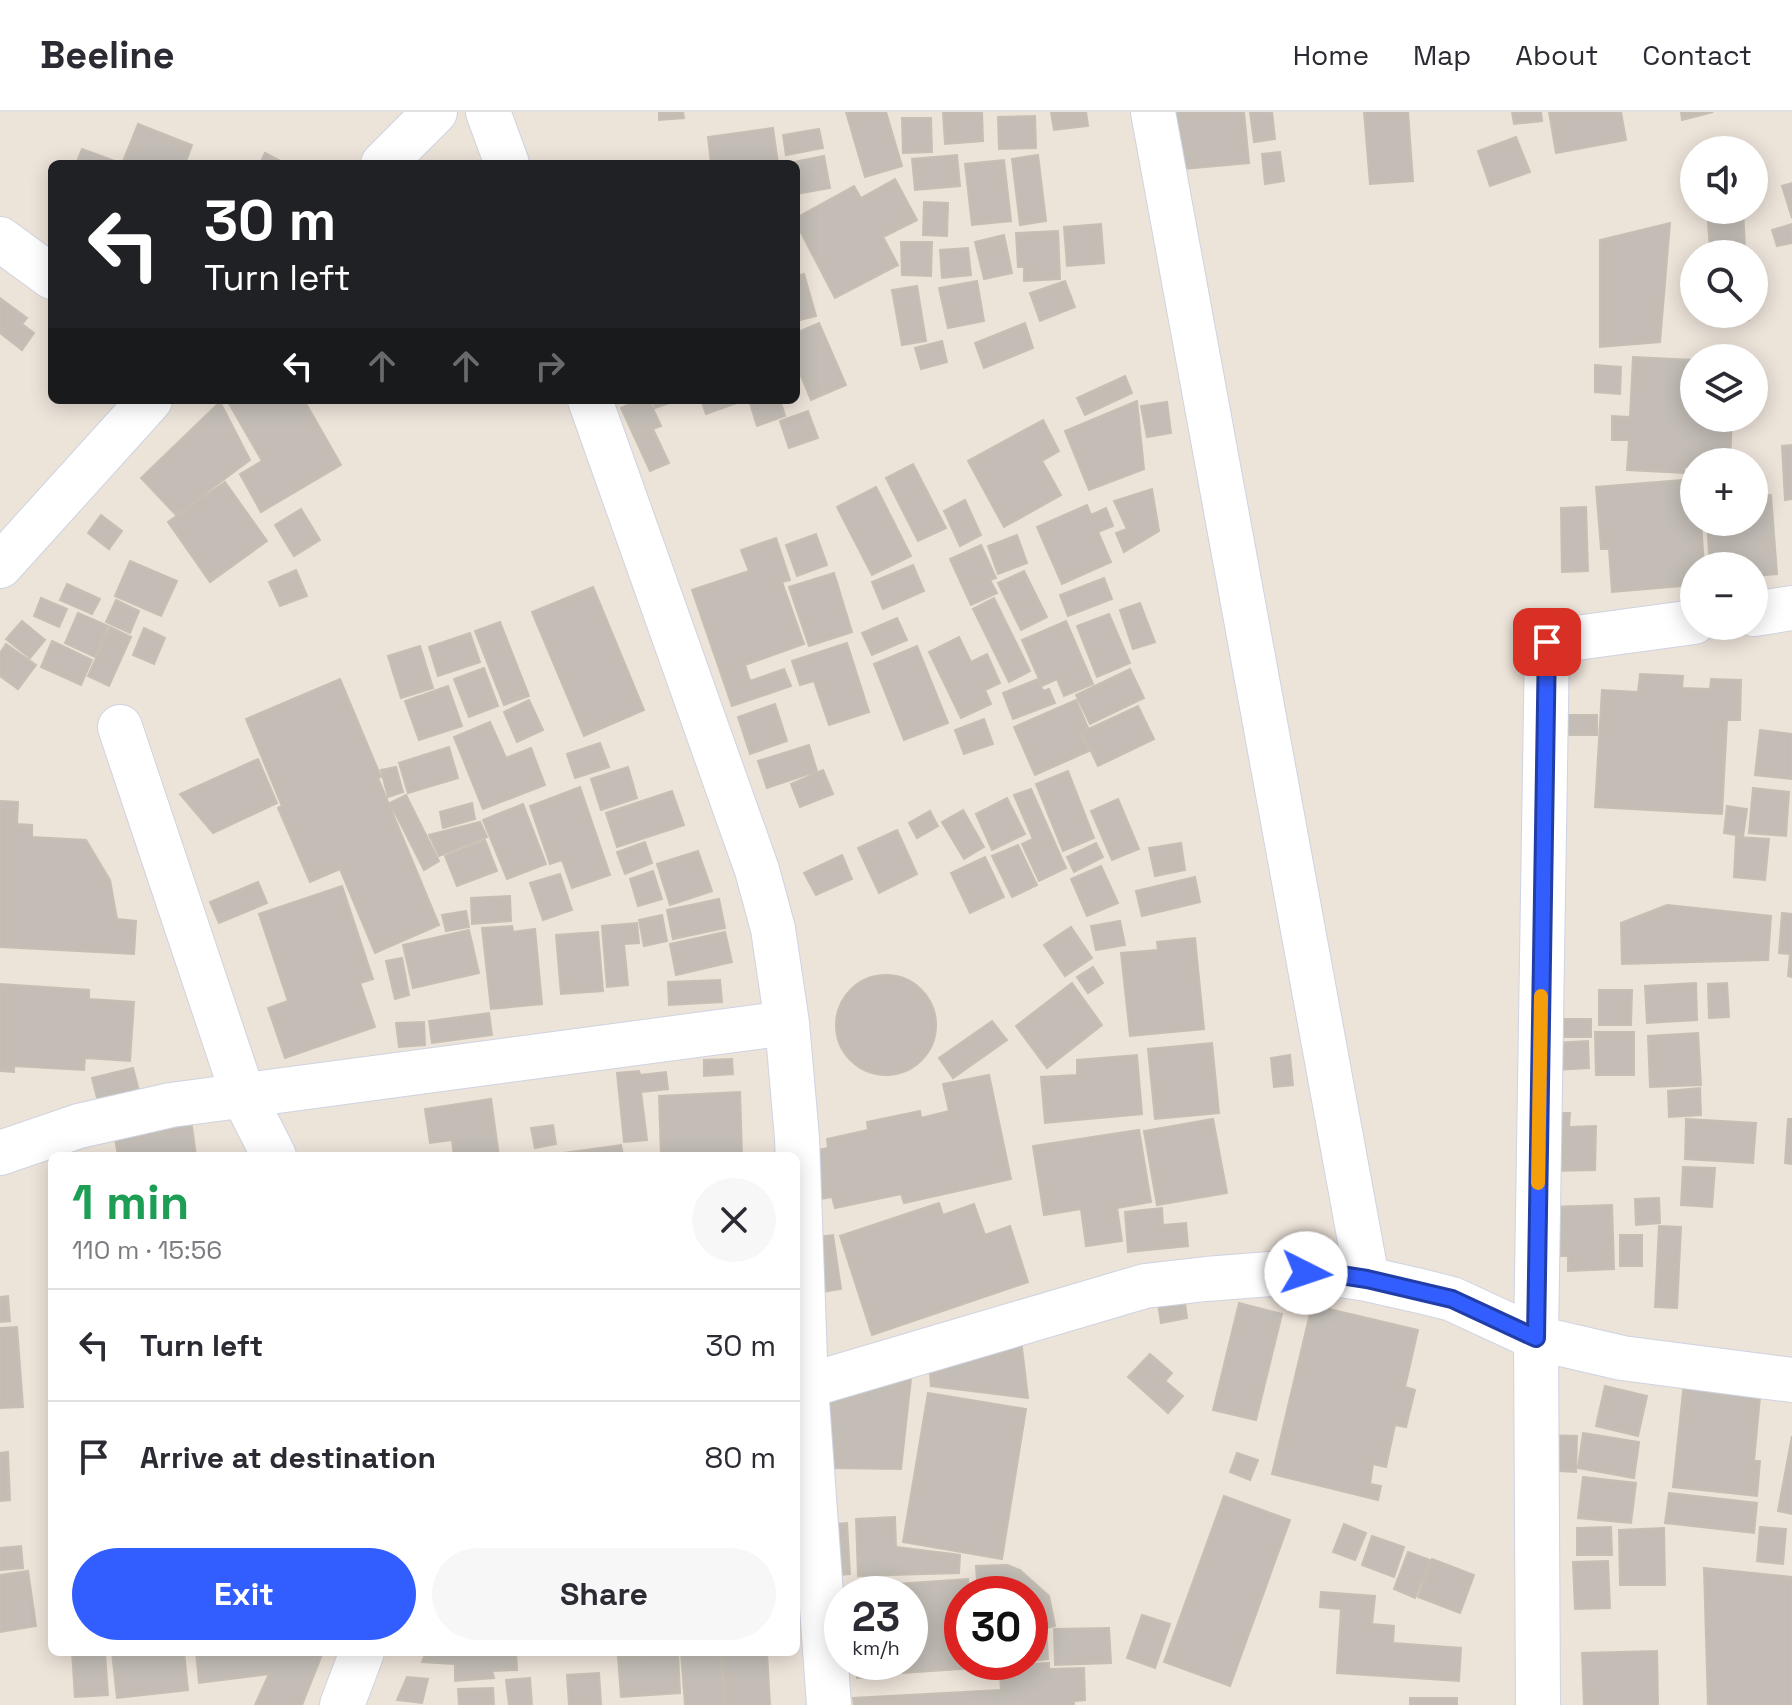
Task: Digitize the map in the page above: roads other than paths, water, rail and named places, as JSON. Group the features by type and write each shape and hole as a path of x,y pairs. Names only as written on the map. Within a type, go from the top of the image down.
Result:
{"street":[{"path":"387,160 435,112"},
{"path":"488,112 506,160"},
{"path":"1153,112 1367,1279"},
{"path":"0,239 48,274"},
{"path":"0,566 146,404"},
{"path":"591,404 757,870 773,929 787,1023 797,1152"},
{"path":"1768,612 1792,608"},
{"path":"1538,1705 1536,1338 1547,642 1680,624"},
{"path":"120,727 243,1095 272,1152"},
{"path":"0,1153 79,1126 171,1105 787,1023"},
{"path":"801,1388 1145,1286 1284,1273 1328,1273 1367,1279 1452,1299 1536,1338 1622,1358 1792,1380"},
{"path":"800,1326 801,1388 829,1705"},
{"path":"342,1705 360,1656"}]}
